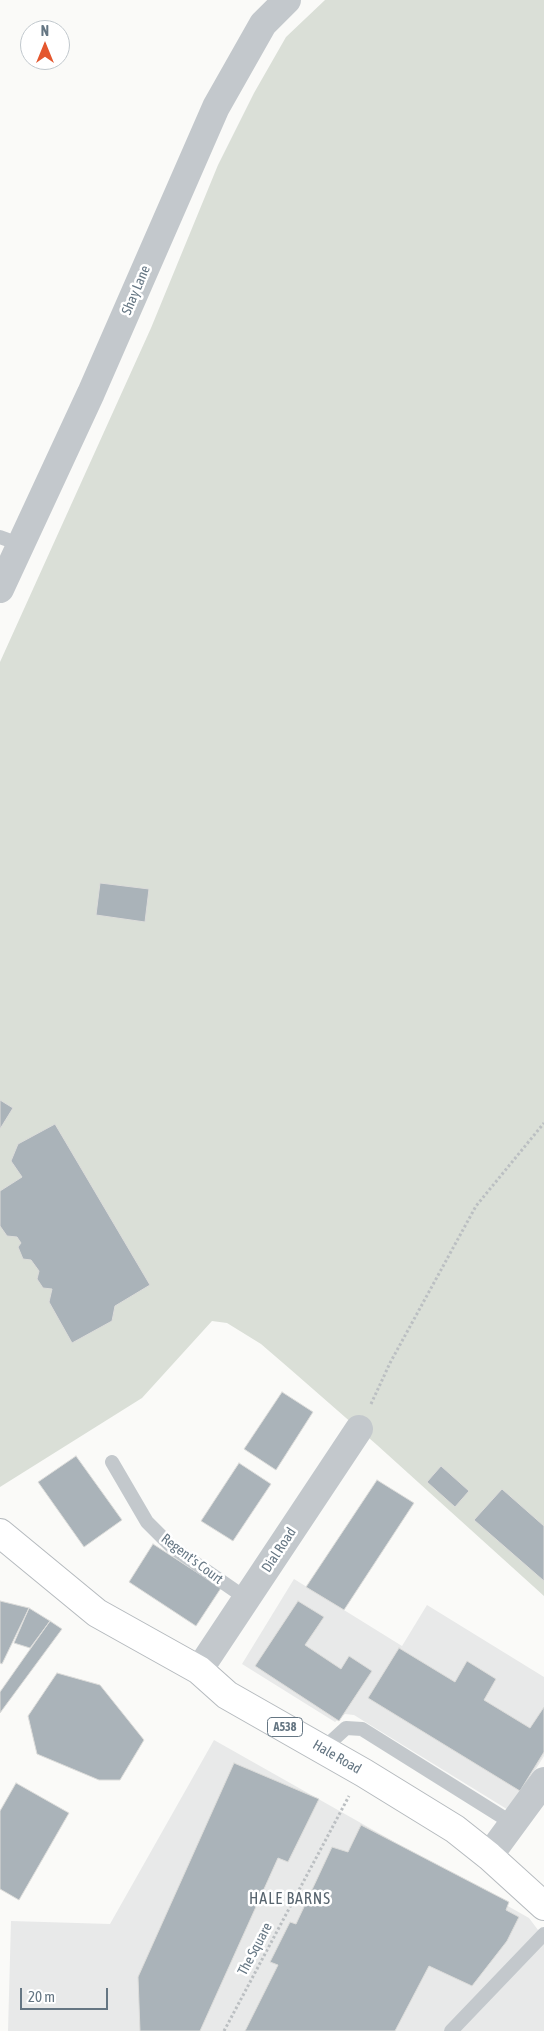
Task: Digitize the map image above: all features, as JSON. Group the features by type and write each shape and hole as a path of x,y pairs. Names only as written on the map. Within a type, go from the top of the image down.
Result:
{"main road":[{"name":"Hale Road","path":"0,1533 12,1554 97,1613 199,1670 226,1695 323,1748 455,1829 489,1856 544,1906"}],"street":[{"name":"Shay Lane","path":"0,589 11,541 92,393 216,107 263,24 287,0"},
{"name":"Dial Road","path":"199,1670 359,1429"},
{"path":"489,1856 544,1781"}],"lane":[{"name":"Regent's Court","path":"112,1462 147,1522 172,1547 247,1599"},
{"path":"323,1748 346,1728 362,1729 512,1823"},
{"path":"450,2031 544,1934"}],"path":[{"path":"359,1429 390,1363 476,1206 544,1123"},
{"name":"The Square","path":"224,2031 339,1812 364,1772"}],"shaded area":[{"path":"325,0 544,0 544,1596 377,1445 261,1344 227,1323 212,1321 142,1398 0,1487 0,662 151,328 218,165 254,93 286,37"},
{"path":"294,1579 402,1646 427,1605 544,1677 544,1756 510,1811 354,1715 345,1714 335,1722 242,1664"},
{"path":"214,1740 529,1918 544,1938 544,2031 8,2031 11,1921 110,1924"}],"building":[{"path":"100,883 149,889 145,922 96,915"},
{"path":"0,1100 13,1108 0,1129"},
{"path":"55,1124 150,1285 115,1306 112,1321 72,1343 49,1302 52,1289 43,1288 37,1279 39,1271 31,1260 23,1259 18,1247 21,1243 17,1237 7,1236 0,1226 0,1191 22,1177 11,1161 18,1144"},
{"path":"282,1392 313,1412 276,1470 244,1449"},
{"path":"76,1456 122,1520 84,1547 38,1482"},
{"path":"239,1463 271,1484 233,1541 201,1521"},
{"path":"441,1466 469,1491 455,1507 427,1482"},
{"path":"377,1480 414,1503 344,1610 306,1587"},
{"path":"502,1489 544,1526 544,1581 474,1520"},
{"path":"153,1544 221,1588 196,1626 129,1582"},
{"path":"0,1601 29,1608 2,1664 0,1663"},
{"path":"298,1601 324,1617 305,1645 341,1669 349,1656 372,1671 339,1721 255,1666"},
{"path":"29,1608 50,1621 30,1648 14,1643"},
{"path":"50,1621 62,1629 0,1713 0,1692"},
{"path":"399,1648 455,1682 467,1661 496,1679 484,1700 530,1728 544,1707 544,1752 520,1791 368,1698"},
{"path":"57,1673 100,1685 144,1740 120,1780 99,1780 37,1754 28,1716"},
{"path":"234,1763 319,1799 288,1862 278,1858 200,2031 140,2031 138,1977"},
{"path":"16,1783 69,1813 19,1900 0,1889 0,1811"},
{"path":"361,1825 509,1902 506,1910 519,1917 507,1941 472,1986 429,1966 395,2031 245,2031 278,1965 270,1962 290,1922 296,1924 332,1847 348,1852"}],"district":[{"name":"HALE BARNS","path":"290,1899"}]}
